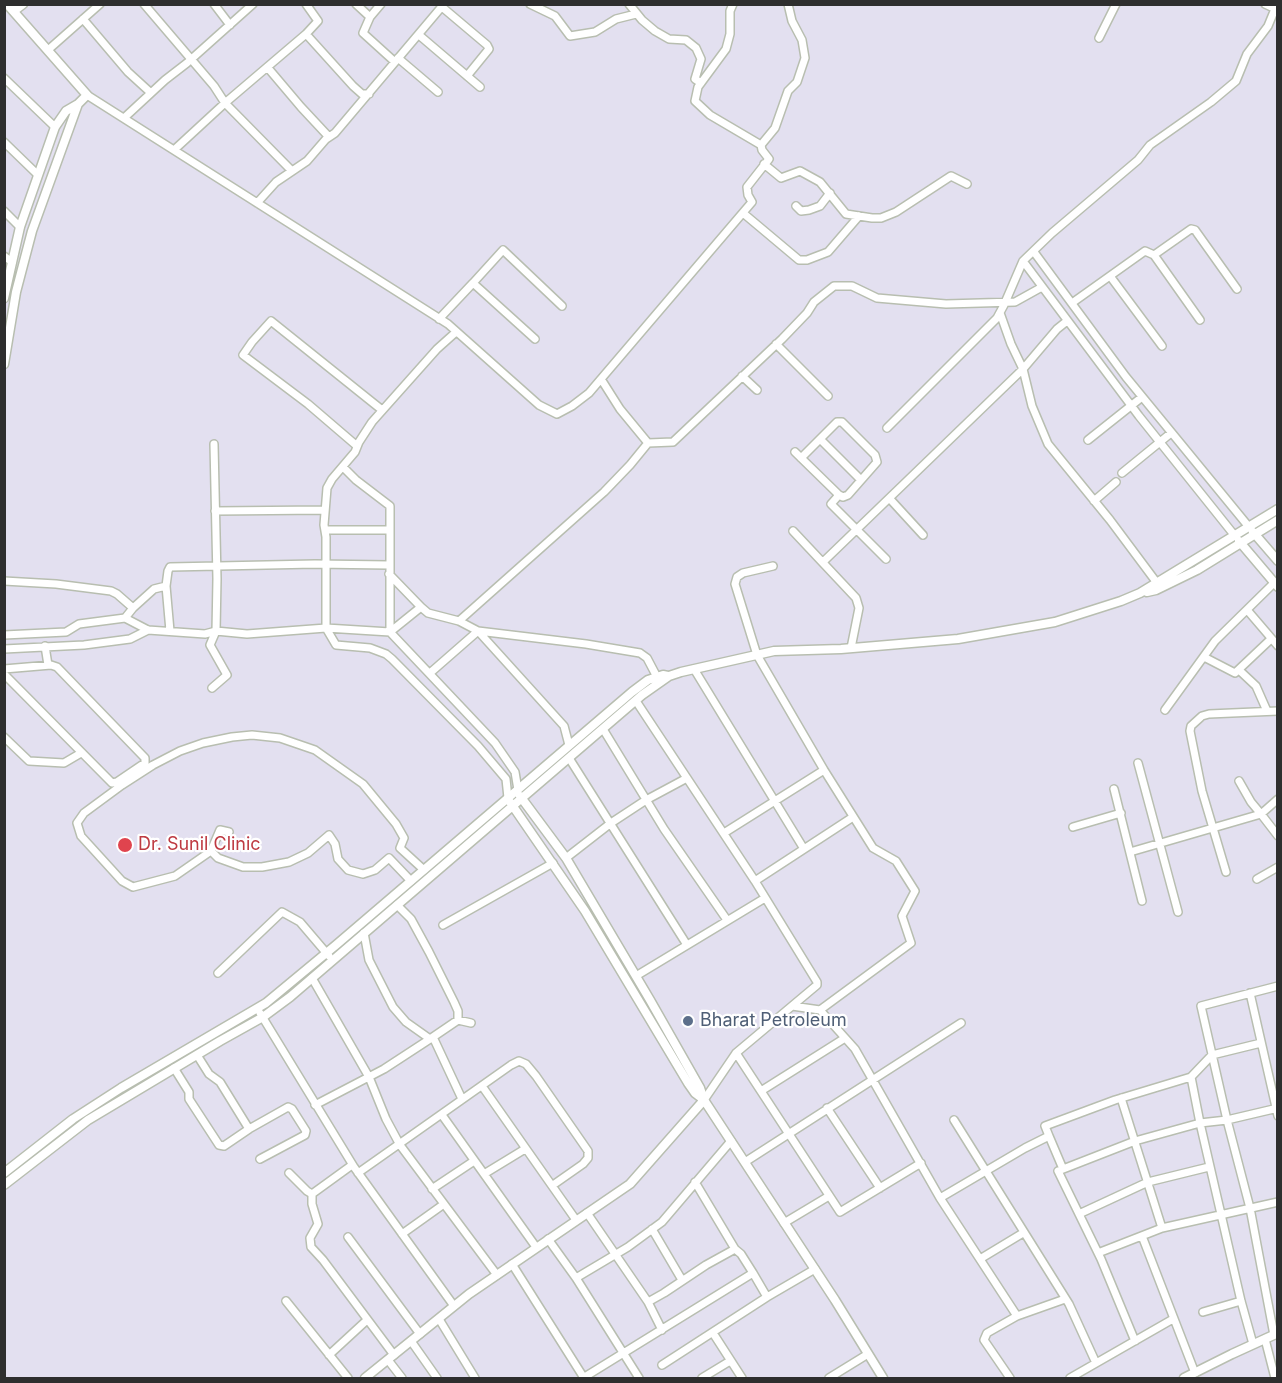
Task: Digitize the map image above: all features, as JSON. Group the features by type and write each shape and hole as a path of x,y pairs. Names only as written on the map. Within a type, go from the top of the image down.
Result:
{"street":[{"path":"24,4 11,8 87,95 439,319 539,405 557,414 589,393 752,202 747,187 769,159 761,145 710,115 695,101 701,83 726,49 730,34 730,11 733,4"},
{"path":"48,50 100,4"},
{"path":"214,4 230,25"},
{"path":"124,118 253,4"},
{"path":"174,150 318,21 306,4"},
{"path":"356,4 370,17"},
{"path":"381,4 370,17 363,33 438,92"},
{"path":"530,4 555,16 570,36 595,32 616,19 636,14"},
{"path":"629,4 636,14 655,31 669,39 687,40 696,48 701,59 696,79 701,83"},
{"path":"761,145 775,128 789,91 797,82 805,58 802,40 792,21 789,4"},
{"path":"1099,38 1116,4"},
{"path":"887,428 1000,313 1023,261 1052,233 1138,160 1150,145 1211,102 1236,81 1247,54 1268,27 1277,8 1265,4"},
{"path":"148,6 225,103 291,170"},
{"path":"257,203 276,182 307,161 369,94 443,6 489,49 467,76"},
{"path":"83,20 128,72 152,93"},
{"path":"306,34 353,86 362,94 369,94"},
{"path":"418,35 480,87"},
{"path":"268,68 329,137"},
{"path":"4,78 56,127"},
{"path":"4,298 8,259 56,127 66,111 87,95"},
{"path":"4,364 16,292 32,231 78,104"},
{"path":"4,142 38,174"},
{"path":"764,164 781,178 800,171 820,182 846,214 859,216 880,218 896,212 951,176 967,184"},
{"path":"796,206 801,211 820,206 830,193"},
{"path":"4,211 20,227"},
{"path":"743,213 799,260 807,260 828,252 859,216"},
{"path":"1154,255 1188,230 1195,230 1237,289"},
{"path":"439,319 503,250 562,306"},
{"path":"1072,303 1145,251 1150,251 1200,320"},
{"path":"1034,252 1170,433 1278,561"},
{"path":"1023,261 1131,405 1276,585 1215,641 1165,710"},
{"path":"1110,276 1162,346"},
{"path":"473,283 535,339"},
{"path":"459,621 604,492 648,443 674,442 807,313 814,302 834,286 852,286 878,298 946,304 1015,302 1042,288"},
{"path":"1000,313 1023,369 1032,406 1048,444 1157,585"},
{"path":"357,446 243,355 252,342 271,321 382,410"},
{"path":"824,561 1023,369 1057,329 1067,321"},
{"path":"456,332 443,343 372,422 357,446 356,452 332,478 327,489 325,510 326,628 330,638 336,645 370,648 386,654 478,746 506,779 508,798 512,807 632,978 700,1088 704,1100 815,1269 883,1378"},
{"path":"776,344 828,396"},
{"path":"742,376 757,390"},
{"path":"601,379 620,409 648,443"},
{"path":"1088,440 1142,397"},
{"path":"795,452 801,459 839,495 845,497 876,465 876,457 842,422 837,422 801,459"},
{"path":"1122,474 1170,433"},
{"path":"820,440 861,480"},
{"path":"212,688 227,675 210,647 216,631 214,444"},
{"path":"343,467 390,506 388,574 390,633"},
{"path":"1094,501 1116,482"},
{"path":"839,495 831,504 886,559"},
{"path":"890,499 923,535"},
{"path":"4,1185 88,1120 263,1017 312,978 330,957 411,881 648,680 658,680 694,669 774,651 851,648 958,639 1055,622 1121,602 1197,570 1238,540 1249,527 1278,509"},
{"path":"215,511 325,510"},
{"path":"1238,540 1256,535 1278,520"},
{"path":"325,530 389,530"},
{"path":"793,531 824,561 856,598 859,608 851,648"},
{"path":"170,632 166,586 170,567 389,565"},
{"path":"773,566 743,573 737,577 735,584 757,655 824,770 873,848 896,861 915,891 902,916 911,943 820,1010"},
{"path":"388,574 428,613 459,621 478,631 564,726 569,745"},
{"path":"4,580 106,590 117,594 133,608"},
{"path":"125,618 154,589 166,586"},
{"path":"390,633 421,607"},
{"path":"1248,610 1278,646"},
{"path":"4,635 66,632 79,624 125,618 148,630 170,632 206,634 216,631 247,634 326,628 390,633 495,743 514,772 522,799 566,858 632,978"},
{"path":"4,649 130,639 148,630"},
{"path":"430,673 478,631 640,652 646,658 658,680"},
{"path":"66,632 67,645"},
{"path":"1204,657 1231,672 1239,670 1271,639"},
{"path":"45,646 48,665"},
{"path":"4,669 48,665 57,667 146,761 114,783 109,780 4,674"},
{"path":"694,669 804,849"},
{"path":"1239,670 1256,686 1267,711"},
{"path":"4,1173 83,1113 257,1008 364,933 658,680"},
{"path":"365,1378 496,1275 630,1184 704,1100 736,1053 817,985 755,880 636,701"},
{"path":"1226,872 1202,791 1190,731 1191,726 1202,716 1209,714 1278,711"},
{"path":"603,729 646,800 727,920"},
{"path":"229,832 220,830 211,851 175,876 133,887 122,881 81,836 77,823 84,813 122,785 180,751 232,737 252,735 280,738 315,750 363,784 396,824 404,838 400,848 424,870"},
{"path":"4,737 29,761 64,763 81,753"},
{"path":"569,758 687,945"},
{"path":"1138,763 1178,912"},
{"path":"724,833 824,770"},
{"path":"566,858 610,823 687,778"},
{"path":"1239,781 1251,802 1278,836"},
{"path":"1114,789 1142,901"},
{"path":"1130,852 1261,814 1278,799"},
{"path":"1073,827 1120,813"},
{"path":"755,880 853,817"},
{"path":"211,851 218,858 243,867 262,867 289,862 308,854 329,835 335,844 338,859 348,870 363,874 375,870 389,858 411,881"},
{"path":"443,925 553,863"},
{"path":"1257,879 1278,867"},
{"path":"632,978 765,898"},
{"path":"397,905 411,919 429,952 458,1011 458,1020"},
{"path":"218,973 282,912 300,922 330,957"},
{"path":"364,933 369,960 393,1007 406,1022 431,1039 462,1099"},
{"path":"312,978 369,1077 386,1119 400,1145 496,1275"},
{"path":"1184,1378 1276,1334 1250,1208 1227,1120 1202,1006 1278,986"},
{"path":"1135,1341 1098,1252 1058,1171 1135,1141 1200,1123 1277,1111 1251,993"},
{"path":"792,1006 820,1010 855,1049 940,1198 1017,1316"},
{"path":"257,1008 352,1165 454,1306"},
{"path":"315,1105 369,1077 458,1020 471,1023"},
{"path":"745,1162 961,1023"},
{"path":"761,1092 845,1038"},
{"path":"1063,1169 1045,1126 1121,1098 1191,1077 1212,1055 1261,1043"},
{"path":"736,1053 840,1212 921,1163"},
{"path":"196,1055 209,1074 220,1082 249,1129"},
{"path":"358,1173 519,1061 526,1064 536,1076 588,1150 588,1158 583,1164 553,1185"},
{"path":"174,1068 189,1092 189,1099 219,1144 224,1146 288,1107 292,1109 306,1131 304,1135 260,1159"},
{"path":"1191,1077 1209,1167 1253,1344"},
{"path":"482,1086 576,1220"},
{"path":"1121,1098 1162,1228"},
{"path":"827,1108 880,1188"},
{"path":"442,1115 536,1247"},
{"path":"954,1120 1065,1299 1096,1363"},
{"path":"940,1198 1049,1136"},
{"path":"576,1278 652,1229 672,1212 731,1141"},
{"path":"484,1174 525,1149"},
{"path":"432,1189 474,1161"},
{"path":"312,1194 352,1165"},
{"path":"1079,1214 1149,1182 1209,1167"},
{"path":"289,1173 306,1191 312,1194"},
{"path":"695,1182 767,1297"},
{"path":"312,1194 312,1204 318,1224 310,1238 310,1247 323,1260 368,1320 402,1378"},
{"path":"784,1223 829,1196"},
{"path":"1098,1252 1162,1228 1278,1202"},
{"path":"402,1234 444,1204"},
{"path":"587,1213 648,1302 662,1330"},
{"path":"652,1229 682,1280"},
{"path":"980,1259 1023,1233"},
{"path":"1142,1236 1195,1373"},
{"path":"348,1237 420,1334"},
{"path":"548,1239 576,1278 639,1378"},
{"path":"648,1302 735,1249"},
{"path":"512,1264 583,1378 753,1274"},
{"path":"662,1365 815,1269"},
{"path":"1010,1378 984,1340 987,1333 1017,1316 1065,1299"},
{"path":"286,1301 348,1378"},
{"path":"1203,1312 1241,1301"},
{"path":"439,1319 475,1378"},
{"path":"1070,1378 1173,1319"},
{"path":"329,1355 368,1320"},
{"path":"713,1333 742,1378"},
{"path":"1265,1339 1275,1378"},
{"path":"411,1341 437,1378"},
{"path":"829,1378 868,1354"},
{"path":"702,1378 730,1361"}],"place":[{"name":"Dr. Sunil Clinic","path":"125,845"},
{"name":"Bharat Petroleum","path":"688,1021"}]}
